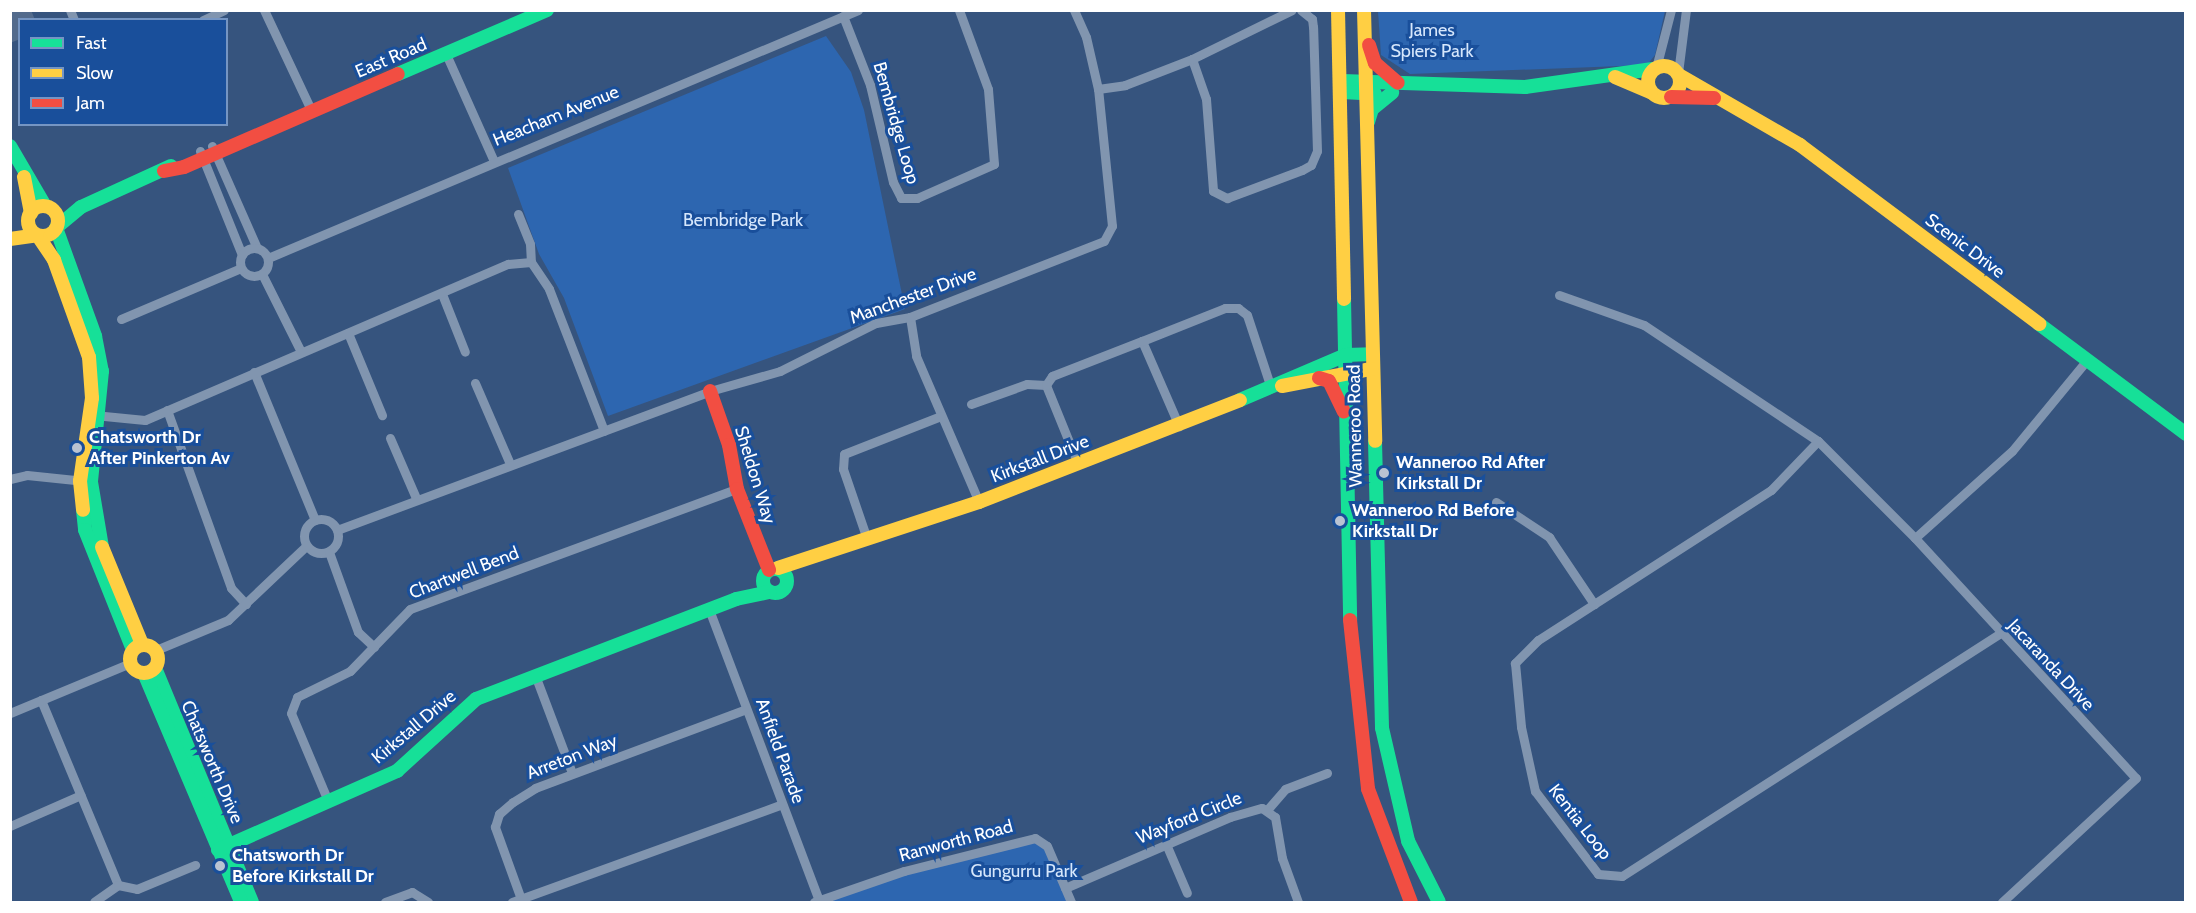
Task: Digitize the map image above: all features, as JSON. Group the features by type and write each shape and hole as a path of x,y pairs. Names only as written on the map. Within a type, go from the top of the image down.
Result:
{"main road":[{"name":"East Road","path":"57,227 81,207 547,10"},
{"name":"Wanneroo Road","path":"1338,10 1342,87 1351,655 1360,744 1383,838 1411,903"},
{"name":"Wanneroo Road","path":"1364,10 1371,369 1384,747 1414,857 1439,903"},
{"path":"1365,26 1375,63 1395,88"},
{"path":"1342,87 1367,89 1525,87 1615,77 1667,66 1679,74 1679,88 1671,97 1651,92 1615,77"},
{"path":"1651,92 1648,80 1654,68"},
{"name":"Scenic Drive","path":"1679,74 1716,98 1800,145 2186,434"},
{"path":"1366,126 1372,109 1395,88"},
{"name":"Scenic Drive","path":"1671,97 1716,98"},
{"path":"10,146 24,177 57,217 57,227 89,357 95,415 85,481 85,530 135,652 150,670"},
{"path":"24,177 30,229 49,248 77,304"},
{"name":"East Road","path":"47,207 81,207"},
{"path":"10,237 30,215 47,207"},
{"path":"10,237 47,236 57,227"},
{"name":"Kirkstall Drive","path":"736,600 770,572 819,559 867,539 979,502 1179,426 1346,355 1371,354"},
{"name":"Kirkstall Drive","path":"1271,388 1347,371 1371,369"},
{"path":"1319,378 1334,389 1348,425"},
{"name":"Sheldon Way","path":"710,391 729,445 737,489 770,572"},
{"name":"Kirkstall Drive","path":"223,848 397,771 476,699 535,675 710,612 736,600 769,592 781,592 788,582 819,559"},
{"path":"769,592 770,572 788,582"},
{"path":"135,652 156,650 150,670"},
{"name":"Chatsworth Drive","path":"150,670 223,848 241,903"},
{"name":"Chatsworth Drive","path":"223,848 252,903"}],"street":[{"path":"207,18 224,10"},
{"path":"264,10 311,110"},
{"name":"Heacham Avenue","path":"268,258 494,159 725,69 858,10"},
{"name":"Bembridge Loop","path":"843,16 870,85 893,182 901,198 917,198 983,173 994,164 988,89 959,10"},
{"name":"Manchester Drive","path":"337,530 416,498 710,391 780,371 876,323 910,317 1104,241 1112,226 1098,89 1086,37 1074,10"},
{"path":"1098,89 1125,85 1192,59 1292,10"},
{"path":"1192,59 1206,99 1213,191 1227,198 1302,170 1311,165 1317,151 1313,27 1312,19 1301,10"},
{"path":"1654,68 1671,10"},
{"path":"1679,74 1686,10"},
{"path":"446,54 494,159"},
{"path":"208,152 257,248 268,258 262,274 301,352"},
{"path":"208,152 242,255 241,268 248,275 262,274"},
{"path":"518,214 530,244 531,262 549,289 603,431"},
{"path":"242,255 257,248"},
{"path":"95,415 139,421 508,264 531,262"},
{"path":"121,319 241,268"},
{"path":"442,294 465,352"},
{"name":"Jacaranda Drive","path":"1559,295 1644,325 1749,390 1818,441 1915,538 1999,634 2136,778 2002,903"},
{"path":"1046,385 1052,376 1142,340 1238,308 1247,315 1271,388"},
{"path":"910,317 915,356 979,502"},
{"path":"348,333 382,416"},
{"path":"1142,340 1179,426"},
{"path":"1915,538 2012,451 2087,360"},
{"path":"254,372 315,520"},
{"path":"475,383 510,464"},
{"path":"971,404 1027,384 1046,385"},
{"path":"1046,385 1078,464"},
{"path":"166,410 231,588 246,604"},
{"path":"867,539 841,464 844,454 941,416"},
{"path":"390,438 416,498"},
{"name":"Kentia Loop","path":"1818,441 1771,490 1538,640 1520,655 1515,669 1535,791 1598,874 1622,876 1999,634"},
{"path":"10,479 27,475 85,481"},
{"name":"Chartwell Bend","path":"328,801 291,714 297,697 338,680 410,609 737,489"},
{"path":"1496,502 1550,537 1594,604"},
{"path":"315,520 330,521 337,530 337,543 329,552 316,553 306,546 304,533 315,520"},
{"path":"156,650 228,620 306,546"},
{"path":"329,552 358,632 374,647"},
{"name":"Anfield Parade","path":"710,612 816,902"},
{"path":"10,713 41,700 135,652"},
{"path":"535,675 572,773"},
{"path":"41,700 118,885"},
{"name":"Arreton Way","path":"516,901 496,820 522,794 572,773 746,709"},
{"path":"1267,810 1285,789 1327,773"},
{"path":"10,826 81,795"},
{"path":"516,901 782,804"},
{"name":"Wayford Circle","path":"1065,888 1239,814 1267,810 1275,817 1282,858 1298,903"},
{"name":"Ranworth Road","path":"816,902 904,871 1035,838 1047,846 1071,903"},
{"path":"1166,844 1187,893"},
{"path":"94,903 118,885 137,889 195,865"},
{"path":"385,903 412,892 428,903"}],"green space":[{"name":"James Spiers Park","path":"1378,11 1665,11 1655,55 1647,65 1410,74 1381,55"},
{"name":"Bembridge Park","path":"826,36 851,72 864,110 905,309 608,416 564,298 539,254 508,168"},
{"name":"Gungurru Park","path":"1042,841 1071,902 815,902 904,871"}],"building":[{"path":"10,10 31,10 34,18 18,18 18,40 10,43"}],"traffic: fast":[{"path":"398,74 547,10"},
{"path":"1342,81 1525,87 1653,69"},
{"path":"1342,92 1375,94"},
{"path":"1368,122 1372,109 1392,93"},
{"path":"10,146 45,206"},
{"path":"57,227 81,207 171,166"},
{"path":"56,228 95,336 102,371 91,482 102,547"},
{"path":"1344,299 1350,620"},
{"path":"2039,324 2186,434"},
{"path":"1240,400 1346,355 1371,354"},
{"path":"1375,441 1382,728 1408,841 1439,902"},
{"path":"83,510 85,530 133,650"},
{"path":"770,569 780,569 787,576 787,581 787,586 780,593 770,593 763,586 763,576 770,569"},
{"path":"218,850 397,771 476,699 736,599 769,592"},
{"path":"155,668 252,902"},
{"path":"144,673 241,902"}],"traffic: slow":[{"path":"1338,10 1344,299"},
{"path":"1364,10 1375,441"},
{"path":"1664,66 1676,70 1680,82 1676,94 1664,98 1652,94 1648,82 1652,70 1664,66"},
{"path":"1679,75 1800,145 2039,324"},
{"path":"1615,77 1651,92"},
{"path":"24,177 31,213"},
{"path":"43,206 54,210 58,221 54,232 43,236 32,232 28,221 32,210 43,206"},
{"path":"10,239 37,235"},
{"path":"38,236 54,260 89,357 92,398 80,481 83,510"},
{"path":"1282,386 1371,369"},
{"path":"778,568 979,502 1240,400"},
{"path":"102,547 142,644"},
{"path":"144,645 154,649 158,659 154,669 144,673 134,669 130,659 134,649 144,645"}],"traffic: jam":[{"path":"1369,45 1375,63 1398,83"},
{"path":"164,171 184,167 398,74"},
{"path":"1671,97 1714,98"},
{"path":"1319,378 1329,381 1344,412"},
{"path":"710,391 729,445 737,489 769,570"},
{"path":"1350,620 1368,789 1411,902"}],"place":[{"name":"Chatsworth Dr After Pinkerton Av","path":"77,448"},
{"name":"Wanneroo Rd After Kirkstall Dr","path":"1384,473"},
{"name":"Wanneroo Rd Before Kirkstall Dr","path":"1340,521"},
{"name":"Chatsworth Dr Before Kirkstall Dr","path":"220,866"}]}
